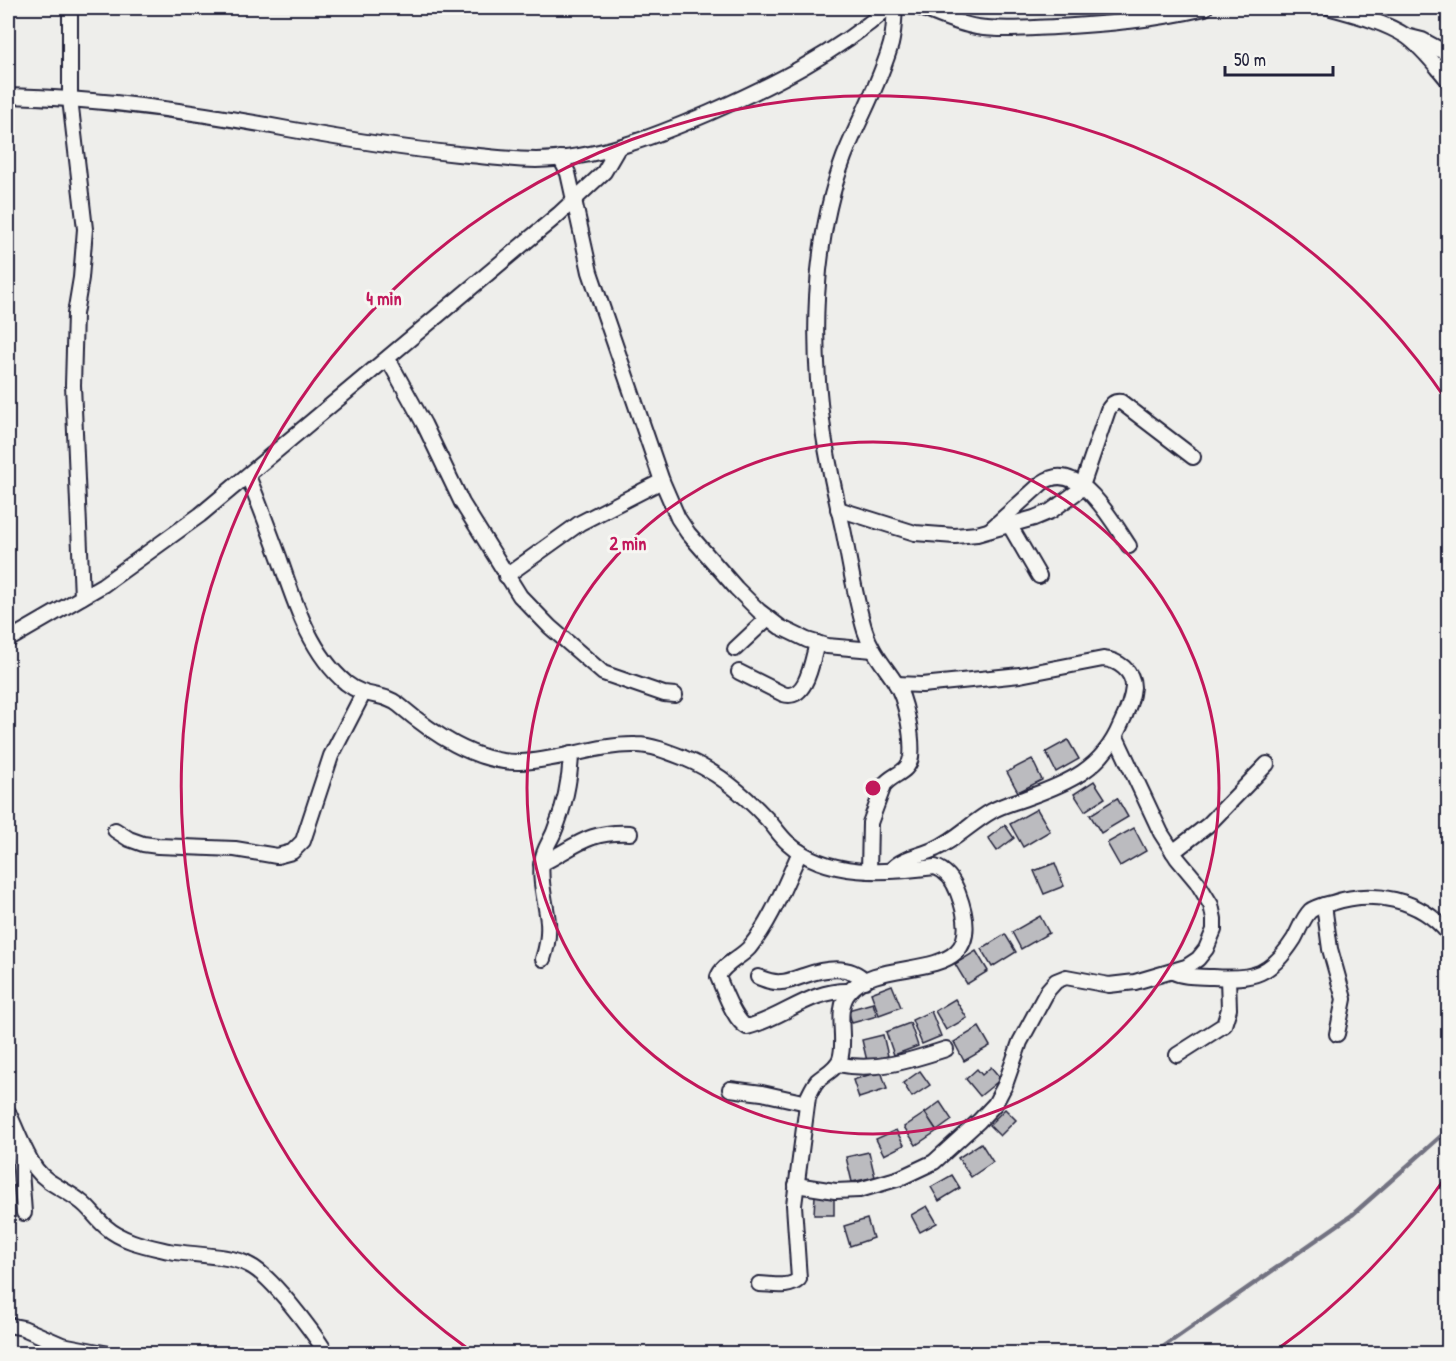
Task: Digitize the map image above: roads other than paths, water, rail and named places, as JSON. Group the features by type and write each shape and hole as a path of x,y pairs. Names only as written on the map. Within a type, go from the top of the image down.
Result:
{"street":[{"path":"70,8 69,99 85,229 75,314 73,385 82,597"},
{"path":"8,97 69,99 231,118 364,142 429,151 498,158 537,160 560,158 618,148 676,127 734,102 804,68 888,8"},
{"path":"869,871 870,829 884,785 907,767 911,756 908,724 896,684 873,650 866,634 854,591 824,437 818,391 816,337 823,242 828,211 844,157 882,69 891,42 895,8"},
{"path":"921,8 947,19 977,27 1014,29 1141,20 1205,8"},
{"path":"1331,8 1422,40 1449,54"},
{"path":"1406,36 1449,80"},
{"path":"8,640 103,585 200,515 559,214 604,172 618,148"},
{"path":"560,158 568,173 590,272 662,481 678,518 688,533 736,588 768,618 797,636 817,643 845,649 873,650"},
{"path":"388,359 424,424 462,503 520,596 550,627 603,673 664,694 675,695"},
{"path":"838,509 915,532 955,536 1010,526 1051,511 1075,495 1082,486 1108,410 1116,401 1122,402 1193,457"},
{"path":"989,531 1048,478 1061,475 1082,486 1095,497 1129,546"},
{"path":"248,476 298,610 309,633 334,670 344,681 363,694 394,701 423,725 456,744 490,759 519,762 637,745 663,750 699,764 720,777 753,805 788,843 800,852 841,867 869,871 935,867 949,876 955,886 966,932 958,949 945,959 912,969 887,973 865,981 850,991 844,1000 840,1058 837,1064 816,1083 807,1103 796,1185 794,1220 799,1279 786,1285 759,1284"},
{"path":"506,576 580,523 662,481"},
{"path":"1010,526 1039,576"},
{"path":"735,649 768,618"},
{"path":"740,672 783,694 795,695 804,683 817,643"},
{"path":"891,870 905,859 936,849 950,841 992,811 1042,792 1084,772 1105,754 1116,737 1127,711 1133,685 1126,670 1110,659 1020,675 922,685 896,684"},
{"path":"115,830 129,839 158,846 235,849 277,856 292,852 303,841 331,756 363,694"},
{"path":"796,1185 836,1191 859,1190 900,1178 934,1162 979,1122 995,1104 1005,1085 1020,1042 1048,990 1056,981 1066,977 1097,984 1117,985 1173,972 1198,959 1211,940 1214,920 1211,905 1161,833 1116,737"},
{"path":"543,959 548,943 548,924 541,864 543,853 554,833 564,799 571,754"},
{"path":"1173,852 1214,819 1267,764"},
{"path":"541,864 591,837 612,832 630,833"},
{"path":"800,852 763,929 749,947 722,969 718,977 741,1023 747,1027 819,995 833,991 850,991"},
{"path":"1173,972 1184,976 1228,978 1248,978 1258,974 1269,968 1286,949 1311,911 1355,897 1391,898 1433,918 1449,933"},
{"path":"1324,905 1330,949 1344,999 1337,1034"},
{"path":"758,977 770,982 781,982 820,971 846,970 858,973 865,981"},
{"path":"1177,1055 1215,1033 1224,1025 1229,1009 1228,978"},
{"path":"837,1064 860,1068 895,1064 946,1049"},
{"path":"730,1089 807,1103"},
{"path":"8,1112 30,1158 40,1173 56,1186 80,1200 106,1227 121,1237 166,1250 231,1259 252,1265 273,1285 327,1353"},
{"path":"20,1137 24,1213"},
{"path":"8,1173 20,1162"},
{"path":"8,1326 23,1328 62,1345 109,1353"}],"waterway":[{"path":"1153,1354 1352,1215 1448,1130"}]}
